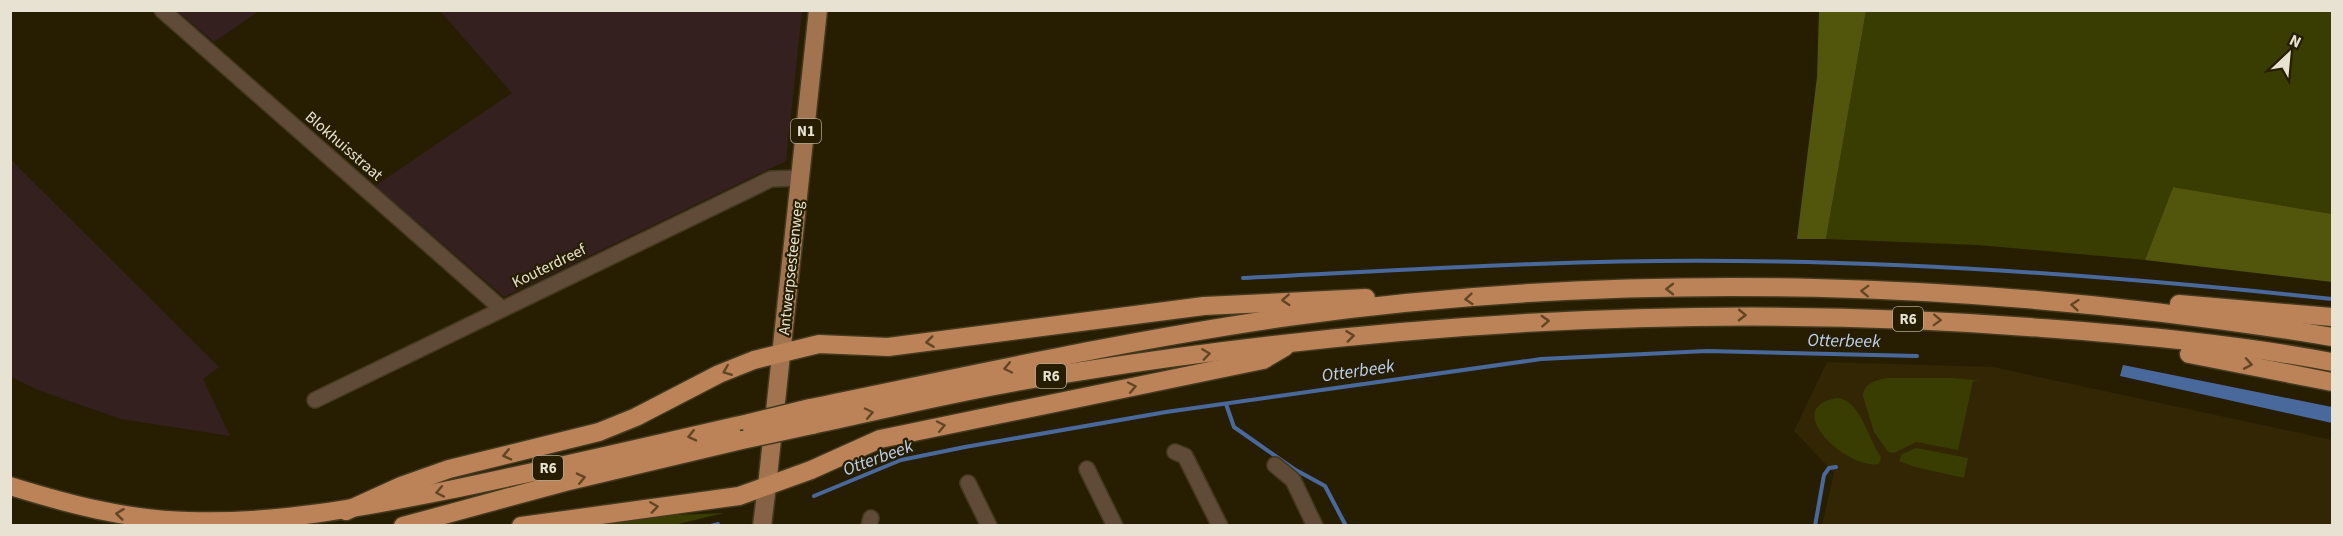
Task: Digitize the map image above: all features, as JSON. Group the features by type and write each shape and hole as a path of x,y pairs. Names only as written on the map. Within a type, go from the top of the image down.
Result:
{"highway":[{"name":"R6","path":"403,525 565,482 742,440 811,416 1168,335 1299,316 1406,304 1641,290 1801,288 1944,294 2133,310 2332,337"},
{"path":"346,510 401,486 449,469 599,432 636,417 719,374 782,352 819,344 888,347 1204,306 1285,300 1382,297 1406,304"},
{"path":"2133,310 2164,303 2332,317"},
{"name":"R6","path":"10,486 52,500 111,513 187,521 279,519 346,510 479,484 749,423 811,416 1074,372 1292,343 1481,324 1683,315 1972,322 2132,335 2332,362"},
{"path":"2132,335 2146,346 2332,382"},
{"path":"521,525 739,496 811,470 880,439 1263,360 1292,343"}],"main road":[{"name":"Antwerpsesteenweg","path":"762,525 818,10"}],"street":[{"name":"Blokhuisstraat","path":"162,10 502,309"},
{"name":"Kouterdreef","path":"315,400 771,179 801,178"},
{"path":"1175,452 1185,456 1220,525"},
{"path":"1275,465 1293,480 1315,525"},
{"path":"1087,469 1114,525"},
{"path":"968,483 989,525"}],"shaded area":[{"path":"177,11 259,11 214,42"},
{"path":"440,11 802,11 786,161 504,297 375,186 512,93"},
{"path":"1819,11 1866,11 1826,239 1797,239 1817,77"},
{"path":"1866,11 2332,11 2332,214 2173,187 2145,260 1978,245 1826,239"},
{"path":"10,159 219,367 203,379 230,436 121,419 38,390 11,377"},
{"path":"2173,187 2332,214 2332,282 2145,260"},
{"path":"1827,362 1993,367 2332,440 2332,525 1822,525 1834,473 1794,431"},
{"path":"1887,378 1954,378 1982,381 1973,381 1958,450 1916,442 1894,453 1888,452 1874,432 1863,396 1868,385"},
{"path":"1838,398 1853,406 1858,413 1881,457 1879,464 1865,463 1850,457 1836,448 1816,424 1815,413 1821,403"},
{"path":"1916,448 1968,458 1964,478 1899,461 1902,454"},
{"path":"724,513 674,525 574,526 633,517"}],"water":[{"path":"2123,365 2332,407 2332,423 2120,376"}],"waterway":[{"path":"1243,278 1551,263 1811,262 2035,272 2332,299"},
{"name":"Otterbeek","path":"814,496 901,460 965,447 1166,412 1541,359 1707,351 1917,356"},
{"path":"1226,404 1234,427 1294,469 1325,486 1346,526"},
{"path":"1815,526 1824,475 1829,468 1836,467"},
{"name":"Otterbeek","path":"711,526 718,524"}]}
